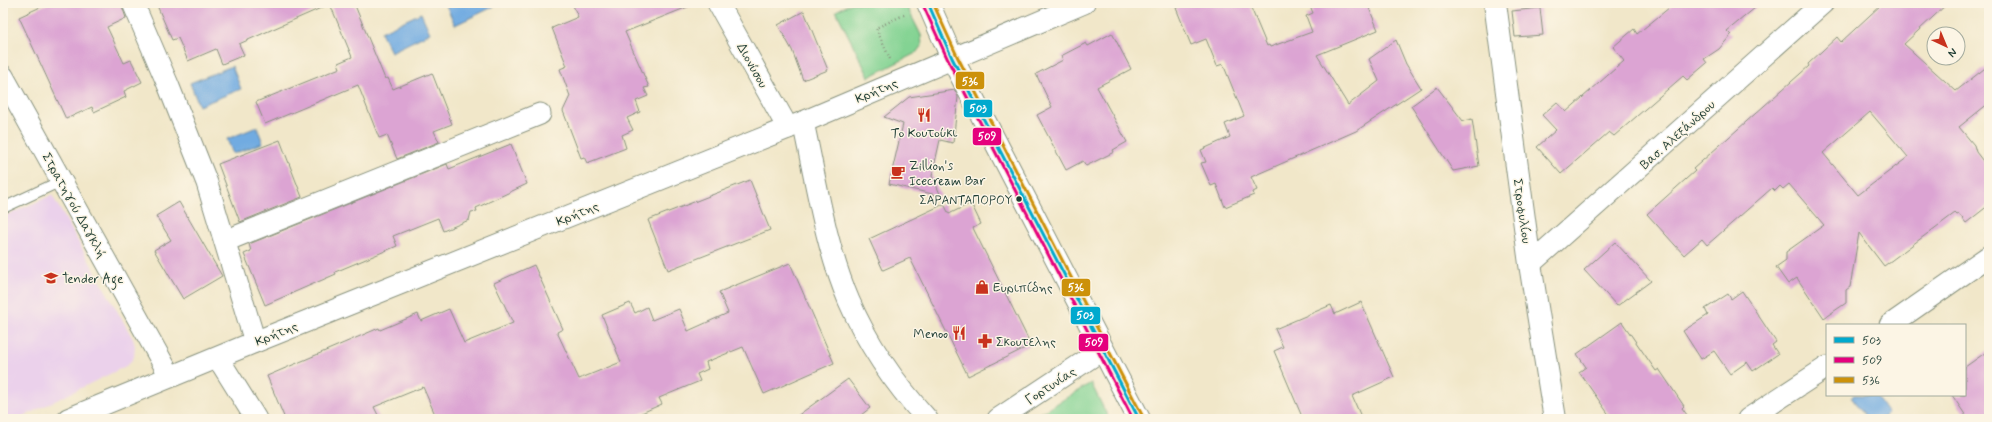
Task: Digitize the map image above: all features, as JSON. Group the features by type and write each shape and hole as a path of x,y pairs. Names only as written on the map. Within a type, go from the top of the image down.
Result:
{"main road":[{"path":"928,3 952,58 1139,419"},
{"name":"Στροφυλίου","path":"1495,3 1530,264 1555,419"}],"street":[{"path":"133,3 169,87 207,183 255,342"},
{"name":"Διονύσου","path":"718,3 795,125 831,250 848,300 881,361 898,385 927,419"},
{"name":"Κρήτης","path":"68,419 170,376 795,125 1084,3"},
{"name":"Βασ. Αλεξάνδρου","path":"1530,264 1823,3"},
{"name":"Στρατηγού Δαγκλή","path":"3,76 170,376"},
{"path":"225,241 540,114"},
{"path":"1891,324 1989,256"},
{"name":"Γορτυνίας","path":"998,419 1102,350"},
{"path":"218,358 256,419"},
{"path":"1748,419 1826,368"}],"lane":[{"path":"3,208 61,181"}],"path":[{"path":"900,80 876,28 928,3"}],"shaded area":[{"name":"Tender Age","path":"52,195 133,339 135,346 134,357 128,365 18,419 3,419 3,217"}],"green space":[{"path":"852,3 905,3 921,35 922,45 916,53 869,77 836,11"},
{"path":"1091,383 1109,419 1031,419"}],"water":[{"path":"445,3 491,3 493,7 455,25"},
{"path":"421,13 430,33 391,52 381,32"},
{"path":"232,66 241,89 199,106 190,83"},
{"path":"257,127 263,143 233,154 227,139"},
{"path":"1876,396 1888,414 1885,416 1885,419 1867,419 1851,397"}],"building":[{"path":"49,3 121,3 126,18 107,27 124,63 131,60 142,82 124,91 126,97 94,112 92,107 66,119 19,17"},
{"path":"146,3 156,3 148,7"},
{"path":"156,3 354,3 385,79 388,78 393,89 432,73 452,124 434,131 439,142 397,159 387,135 379,138 358,85 265,124 256,102 340,68 338,63 352,57 330,4 239,44 244,55 222,64 216,49 188,61 178,38 172,40"},
{"path":"572,3 695,4 625,32 649,87 644,88 648,96 636,101 640,112 627,118 633,130 622,135 626,148 587,163 584,157 581,158 563,111 570,96 560,69 567,66 552,28 578,17"},
{"path":"1188,3 1249,3 1267,46 1269,45 1270,47 1312,32 1306,16 1313,13 1309,3 1367,3 1378,30 1317,55 1348,105 1379,81 1369,59 1396,40 1406,64 1421,88 1356,131 1251,177 1257,190 1253,192 1254,195 1225,207 1216,184 1211,186 1201,163 1206,162 1201,150 1230,137 1225,124 1244,116 1223,64 1217,66 1206,39 1191,45 1176,8"},
{"path":"1675,3 1761,3 1727,31 1731,35 1719,49 1704,59 1707,63 1687,80 1683,76 1614,136 1609,132 1561,174 1537,147 1556,130 1542,115 1557,102 1566,112 1624,61 1613,47 1634,29 1637,34"},
{"path":"1883,3 1948,3 1904,44 1926,64 1926,66 1928,66 1956,91 1989,65 1989,103 1959,127 1974,145 1976,152 1989,169 1989,205 1966,223 1959,214 1957,215 1955,213 1884,266 1859,233 1850,287 1846,290 1846,303 1824,318 1797,278 1788,284 1776,267 1786,260 1786,252 1824,225 1789,184 1783,189 1780,186 1775,191 1772,188 1707,245 1702,239 1684,255 1647,214 1695,171 1693,169 1809,66 1808,64 1837,37 1841,42","holes":["1870,112 1908,157 1858,195 1823,153"]},
{"path":"1540,8 1543,35 1515,37 1512,11"},
{"path":"804,11 828,70 803,80 792,50 778,25"},
{"path":"1112,33 1131,69 1097,87 1127,142 1113,150 1114,152 1086,166 1083,161 1066,170 1037,115 1052,107 1036,74 1063,60 1061,56 1086,43 1088,46"},
{"path":"1437,87 1463,121 1472,119 1479,166 1453,171 1411,106"},
{"path":"955,90 958,97 953,143 940,140 932,176 941,196 889,184 903,124 884,117 909,97"},
{"path":"280,140 302,197 240,222 218,164"},
{"path":"511,144 527,184 476,208 477,211 471,212 469,220 443,231 438,218 393,236 397,246 335,272 336,274 265,305 244,254 251,251 249,244 447,164 449,169"},
{"path":"750,180 770,230 668,270 648,220"},
{"path":"179,202 222,276 183,299 154,250 171,240 156,216"},
{"path":"971,203 981,224 973,228 1031,345 968,376 910,258 883,270 869,239 944,204 949,214"},
{"path":"1615,242 1651,281 1617,306 1584,270"},
{"path":"790,263 834,363 764,394 743,347 706,362 708,369 697,374 700,381 659,398 662,404 628,419 437,419 423,387 374,407 380,419 285,419 267,376 379,328 380,330 418,314 421,321 449,309 464,343 513,323 494,283 534,265 563,329 557,332 579,379 621,362 602,315 630,303 635,313 647,307 652,320 679,309 688,331 728,313 719,292"},
{"path":"1742,291 1776,342 1772,345 1778,354 1753,371 1747,362 1730,374 1714,351 1701,359 1683,331 1708,315 1705,309 1728,294 1731,299"},
{"path":"1361,302 1394,377 1352,396 1362,419 1303,419 1274,351 1283,347 1275,329 1331,305 1335,314"},
{"path":"1622,322 1656,371 1659,369 1684,406 1682,408 1690,419 1612,419 1579,372 1586,367 1577,354"},
{"path":"1989,350 1989,419 1968,419 1953,396 1966,396 1966,366"},
{"path":"848,379 870,408 856,419 793,419"}],"transit line":[{"name":"503","path":"928,3 952,58 1139,419"},
{"name":"536","path":"933,3 957,56 1143,417"},
{"name":"509","path":"923,5 948,60 1133,419"}],"place":[{"name":"Το Κουτούκι","path":"924,115"},
{"name":"Zillion's Icecream Bar","path":"898,172"},
{"name":"ΣΑΡΑΝΤΑΠΟΡΟΥ","path":"1019,199"},
{"name":"Tender Age","path":"51,278"},
{"name":"Ευριπίδης","path":"982,287"},
{"name":"Menoo","path":"959,333"},
{"name":"Σκουτελης","path":"985,341"}]}
